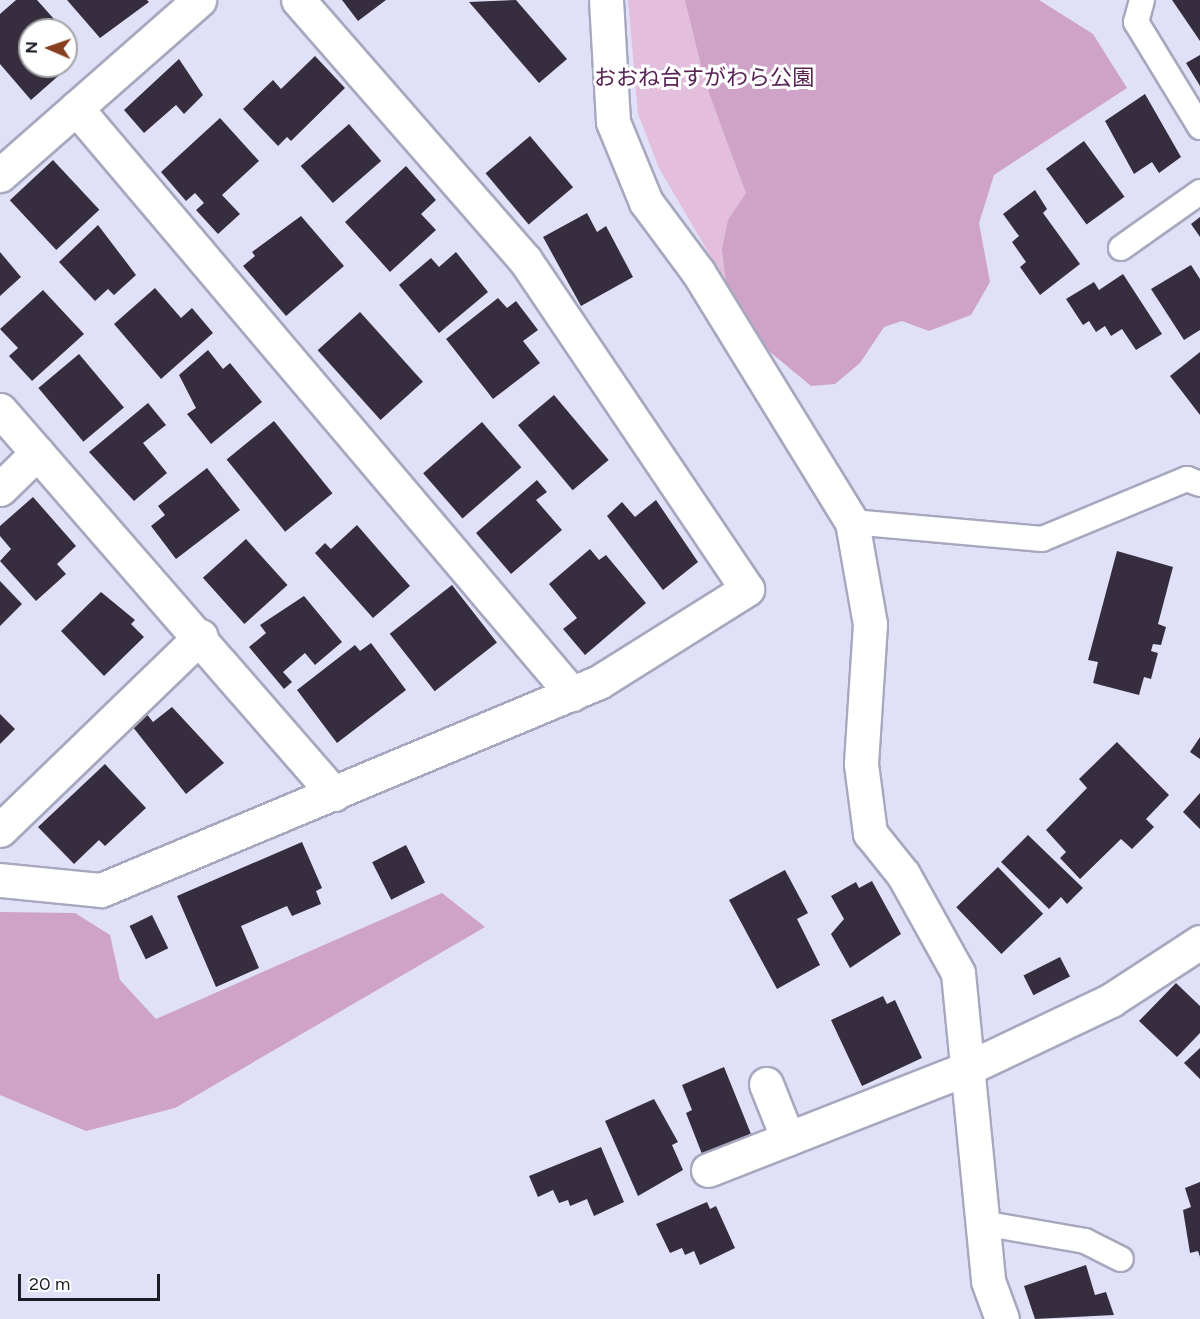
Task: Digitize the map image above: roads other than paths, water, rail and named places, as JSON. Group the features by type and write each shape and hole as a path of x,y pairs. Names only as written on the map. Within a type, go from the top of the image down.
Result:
{"street":[{"path":"0,175 199,0"},
{"path":"0,880 101,890 572,694 747,589 525,260 298,0"},
{"path":"606,0 614,122 646,202 698,272 852,522 870,624 861,764 870,833 903,874 958,973 988,1281 1002,1319"},
{"path":"76,108 572,694"},
{"path":"0,410 201,636 334,794"},
{"path":"0,489 37,453"},
{"path":"0,830 201,636"},
{"path":"708,1170 966,1069 1111,1000 1200,942"},
{"path":"766,1084 788,1139"}],"lane":[{"path":"1142,0 1136,22 1200,127"},
{"path":"1121,248 1200,192"},
{"path":"852,522 1042,539 1187,479 1200,484"},
{"path":"982,1223 1085,1240 1121,1259"}],"park label":[{"name":"おおね台すがわら公園","path":"704,78"}]}
